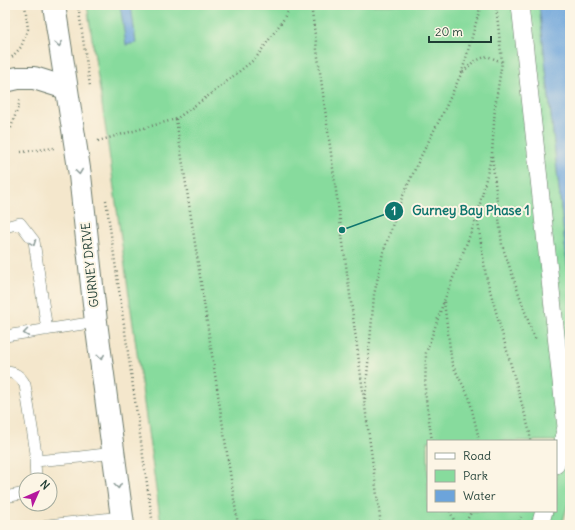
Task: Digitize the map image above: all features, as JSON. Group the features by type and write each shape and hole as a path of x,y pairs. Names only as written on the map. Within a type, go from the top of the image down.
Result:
{"main road":[{"name":"GURNEY DRIVE","path":"54,5 80,175 96,322 122,521"},
{"path":"5,81 18,78 34,78 66,88"}],"street":[{"path":"520,5 566,427 557,461"},
{"path":"540,525 544,512"}],"lane":[{"path":"5,227 20,223 34,241 47,330"},
{"path":"5,336 96,322"},
{"path":"5,372 13,372 18,375 25,385 36,453 36,472"},
{"path":"35,461 114,453"},
{"path":"5,497 18,495"},
{"path":"48,525 122,521"}],"path":[{"path":"10,59 21,47 28,29 25,5"},
{"path":"78,5 90,88"},
{"path":"99,148 98,140 176,119 211,94 256,58 283,20 290,5"},
{"path":"310,5 381,525"},
{"path":"364,404 374,295 383,253 401,200 462,72 480,5"},
{"path":"496,5 502,62 495,107 492,154 502,245 531,329 537,342"},
{"path":"462,72 473,62 487,56 502,62"},
{"path":"11,128 19,104"},
{"path":"176,119 238,525"},
{"path":"21,152 58,147"},
{"path":"432,440 425,393 426,353 444,301 477,216 492,154"},
{"path":"106,196 152,525"},
{"path":"477,216 486,276 530,432 530,440"},
{"path":"444,301 452,364 469,397 478,440"},
{"path":"450,512 456,525"},
{"path":"464,525 471,512"}],"green space":[{"path":"87,5 539,5 570,290 570,496 562,525 161,525"}],"water":[{"path":"120,5 131,5 136,43 126,45"},
{"path":"539,5 570,5 570,290"}],"place":[{"name":"Gurney Bay Phase 1","path":"342,230"}]}
